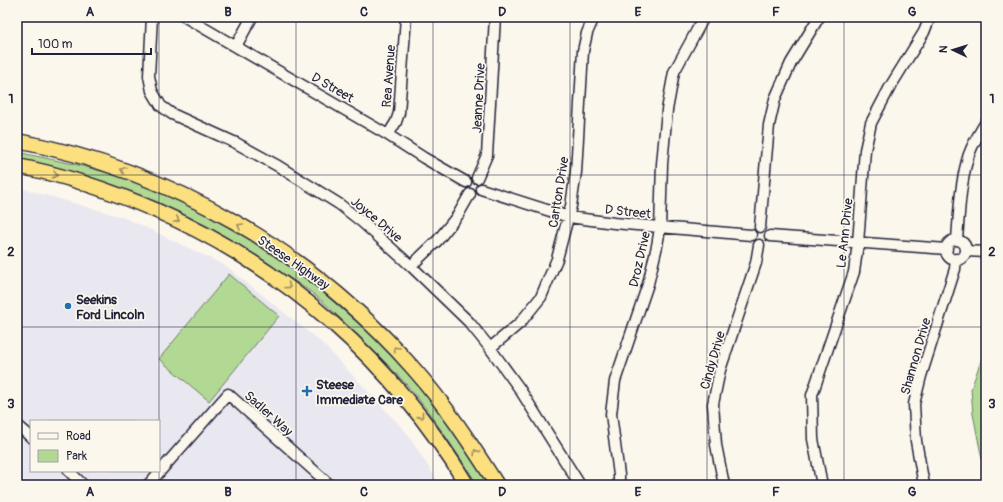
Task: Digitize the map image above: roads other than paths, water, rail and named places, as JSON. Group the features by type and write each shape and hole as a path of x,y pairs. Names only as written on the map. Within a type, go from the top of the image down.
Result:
{"highway":[{"name":"Steese Highway","path":"17,141 82,157 125,170 203,204 276,247 346,300 391,344 414,369 446,409 497,485"},
{"name":"Steese Highway","path":"17,166 71,179 137,202 176,219 215,239 262,267 305,299 365,352 430,428 453,461 467,485"}],"street":[{"name":"Joyce Drive","path":"152,17 149,76 152,91 162,106 172,114 236,143 278,166 339,204 362,222 411,266 469,322 490,348 519,388 580,485"},
{"name":"D Street","path":"185,17 388,134 424,158 466,182"},
{"path":"236,46 252,17"},
{"name":"Rea Avenue","path":"388,134 396,122 399,113 406,17"},
{"name":"Jeanne Drive","path":"477,178 487,155 495,17"},
{"name":"Carlton Drive","path":"490,348 520,323 541,297 558,259 569,217 576,172 583,51 587,32 594,17"},
{"name":"Droz Drive","path":"619,485 611,414 615,381 648,284 657,246 660,228 662,164 667,110 674,72 704,17"},
{"path":"760,227 769,125 775,99 791,63 819,17"},
{"name":"Le Ann Drive","path":"822,485 813,438 812,395 854,272 858,243 865,150 871,123 890,87 924,32 930,17"},
{"path":"957,240 961,194 967,159 974,142 986,122"},
{"path":"470,178 477,178 482,183 482,189 480,192 470,194 465,187 466,182 470,178"},
{"name":"D Street","path":"482,189 569,217 660,228 751,235"},
{"path":"411,266 438,240 458,216 470,194"},
{"path":"760,227 766,228 770,236 765,244 759,245 754,243 751,235 753,230 760,227"},
{"path":"770,236 947,249"},
{"path":"957,240 950,242 947,249 949,256 956,259 963,256 966,251"},
{"path":"957,240 964,245 966,251"},
{"name":"Cindy Drive","path":"724,485 716,445 713,404 720,370 756,264 759,245"},
{"path":"966,251 986,252"},
{"name":"Shannon Drive","path":"924,485 916,441 914,404 921,376 955,269 956,259"},
{"name":"Sadler Way","path":"160,471 228,394 330,485"},
{"path":"17,425 30,436"},
{"path":"70,472 83,485"},
{"name":"Sadler Way","path":"148,485 159,472"}],"place":[{"name":"Seekins Ford Lincoln","path":"68,306"},
{"name":"Steese Immediate Care","path":"307,391"}]}
